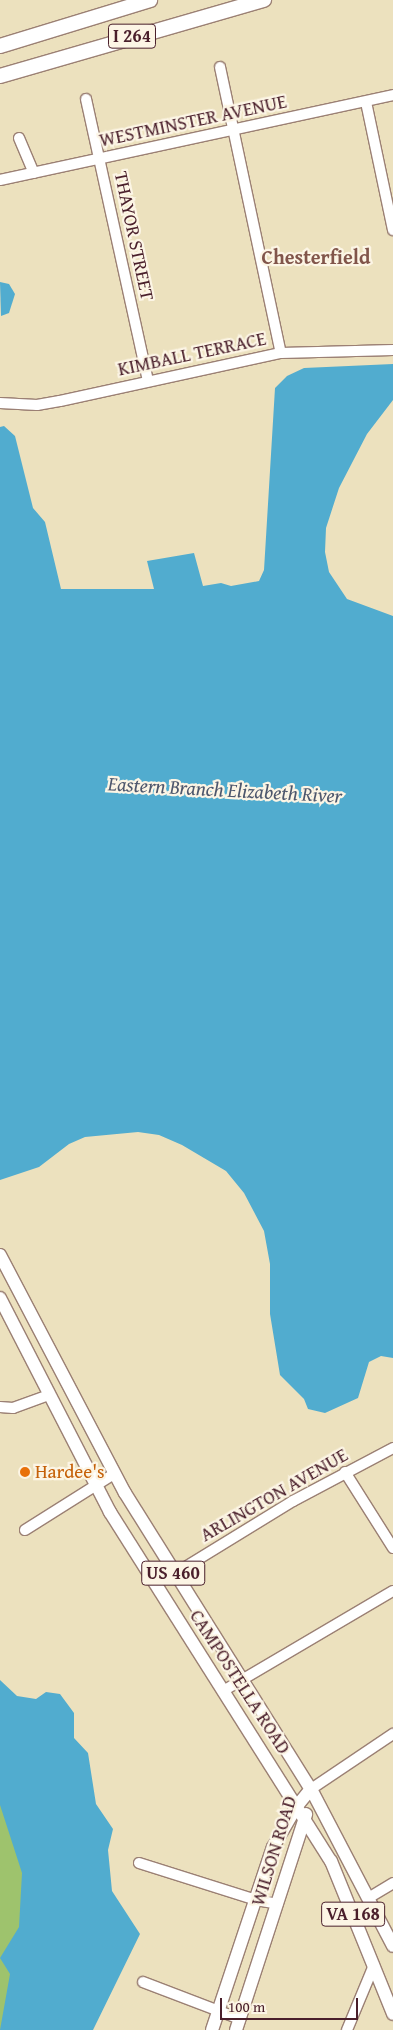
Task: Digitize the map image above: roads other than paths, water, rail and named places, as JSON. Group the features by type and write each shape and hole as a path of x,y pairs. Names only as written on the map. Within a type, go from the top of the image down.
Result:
{"highway":[{"name":"I 264","path":"0,46 150,0"},
{"name":"I 264","path":"0,76 264,0"}],"main road":[{"name":"CAMPOSTELLA ROAD","path":"0,1255 114,1474 174,1574 311,1789 370,1898 393,1946"},
{"name":"CAMPOSTELLA ROAD","path":"0,1298 95,1485 331,1861 393,2014"},
{"name":"WILSON ROAD","path":"212,2030 273,1847 297,1806 311,1789"},
{"name":"WILSON ROAD","path":"238,2024 305,1818 311,1789"}],"street":[{"path":"220,67 280,353"},
{"name":"WESTMINSTER AVENUE","path":"0,180 393,96"},
{"name":"THAYOR STREET","path":"86,99 148,381"},
{"path":"366,102 393,230"},
{"path":"18,138 34,174"},
{"name":"KIMBALL TERRACE","path":"0,403 37,405 280,353 393,350"},
{"path":"0,1407 13,1408 48,1395"},
{"name":"ARLINGTON AVENUE","path":"174,1574 345,1472 393,1448"},
{"path":"345,1472 393,1548"},
{"path":"25,1530 114,1474"},
{"path":"223,1691 393,1591"},
{"path":"311,1789 393,1734"},
{"path":"139,1863 256,1900 278,1904"},
{"path":"370,1898 393,1883"},
{"path":"347,2030 374,1965"},
{"path":"143,1982 219,2011 238,2024"}],"water":[{"path":"0,282 9,284 15,294 9,313 1,316"},
{"name":"Eastern Branch Elizabeth River","path":"393,364 393,400 367,434 339,488 326,528 325,552 329,572 347,599 393,616 393,1358 381,1356 369,1362 358,1398 325,1413 308,1409 304,1399 280,1375 270,1314 270,1264 264,1231 244,1193 226,1171 182,1145 159,1135 138,1132 85,1137 69,1144 39,1167 0,1180 0,427 4,426 15,436 33,508 45,522 61,589 154,589 147,561 194,553 203,586 221,583 231,586 259,581 264,570 275,388 287,376 304,368"},
{"path":"0,1680 17,1696 36,1699 46,1692 60,1694 74,1713 74,1738 88,1753 96,1804 113,1829 108,1850 112,1891 140,1934 93,2030 0,2030 10,1974 0,1958 19,1927 22,1873 0,1805"}],"place":[{"name":"Hardee's","path":"25,1472"}],"district":[{"name":"Chesterfield","path":"316,256"}]}
